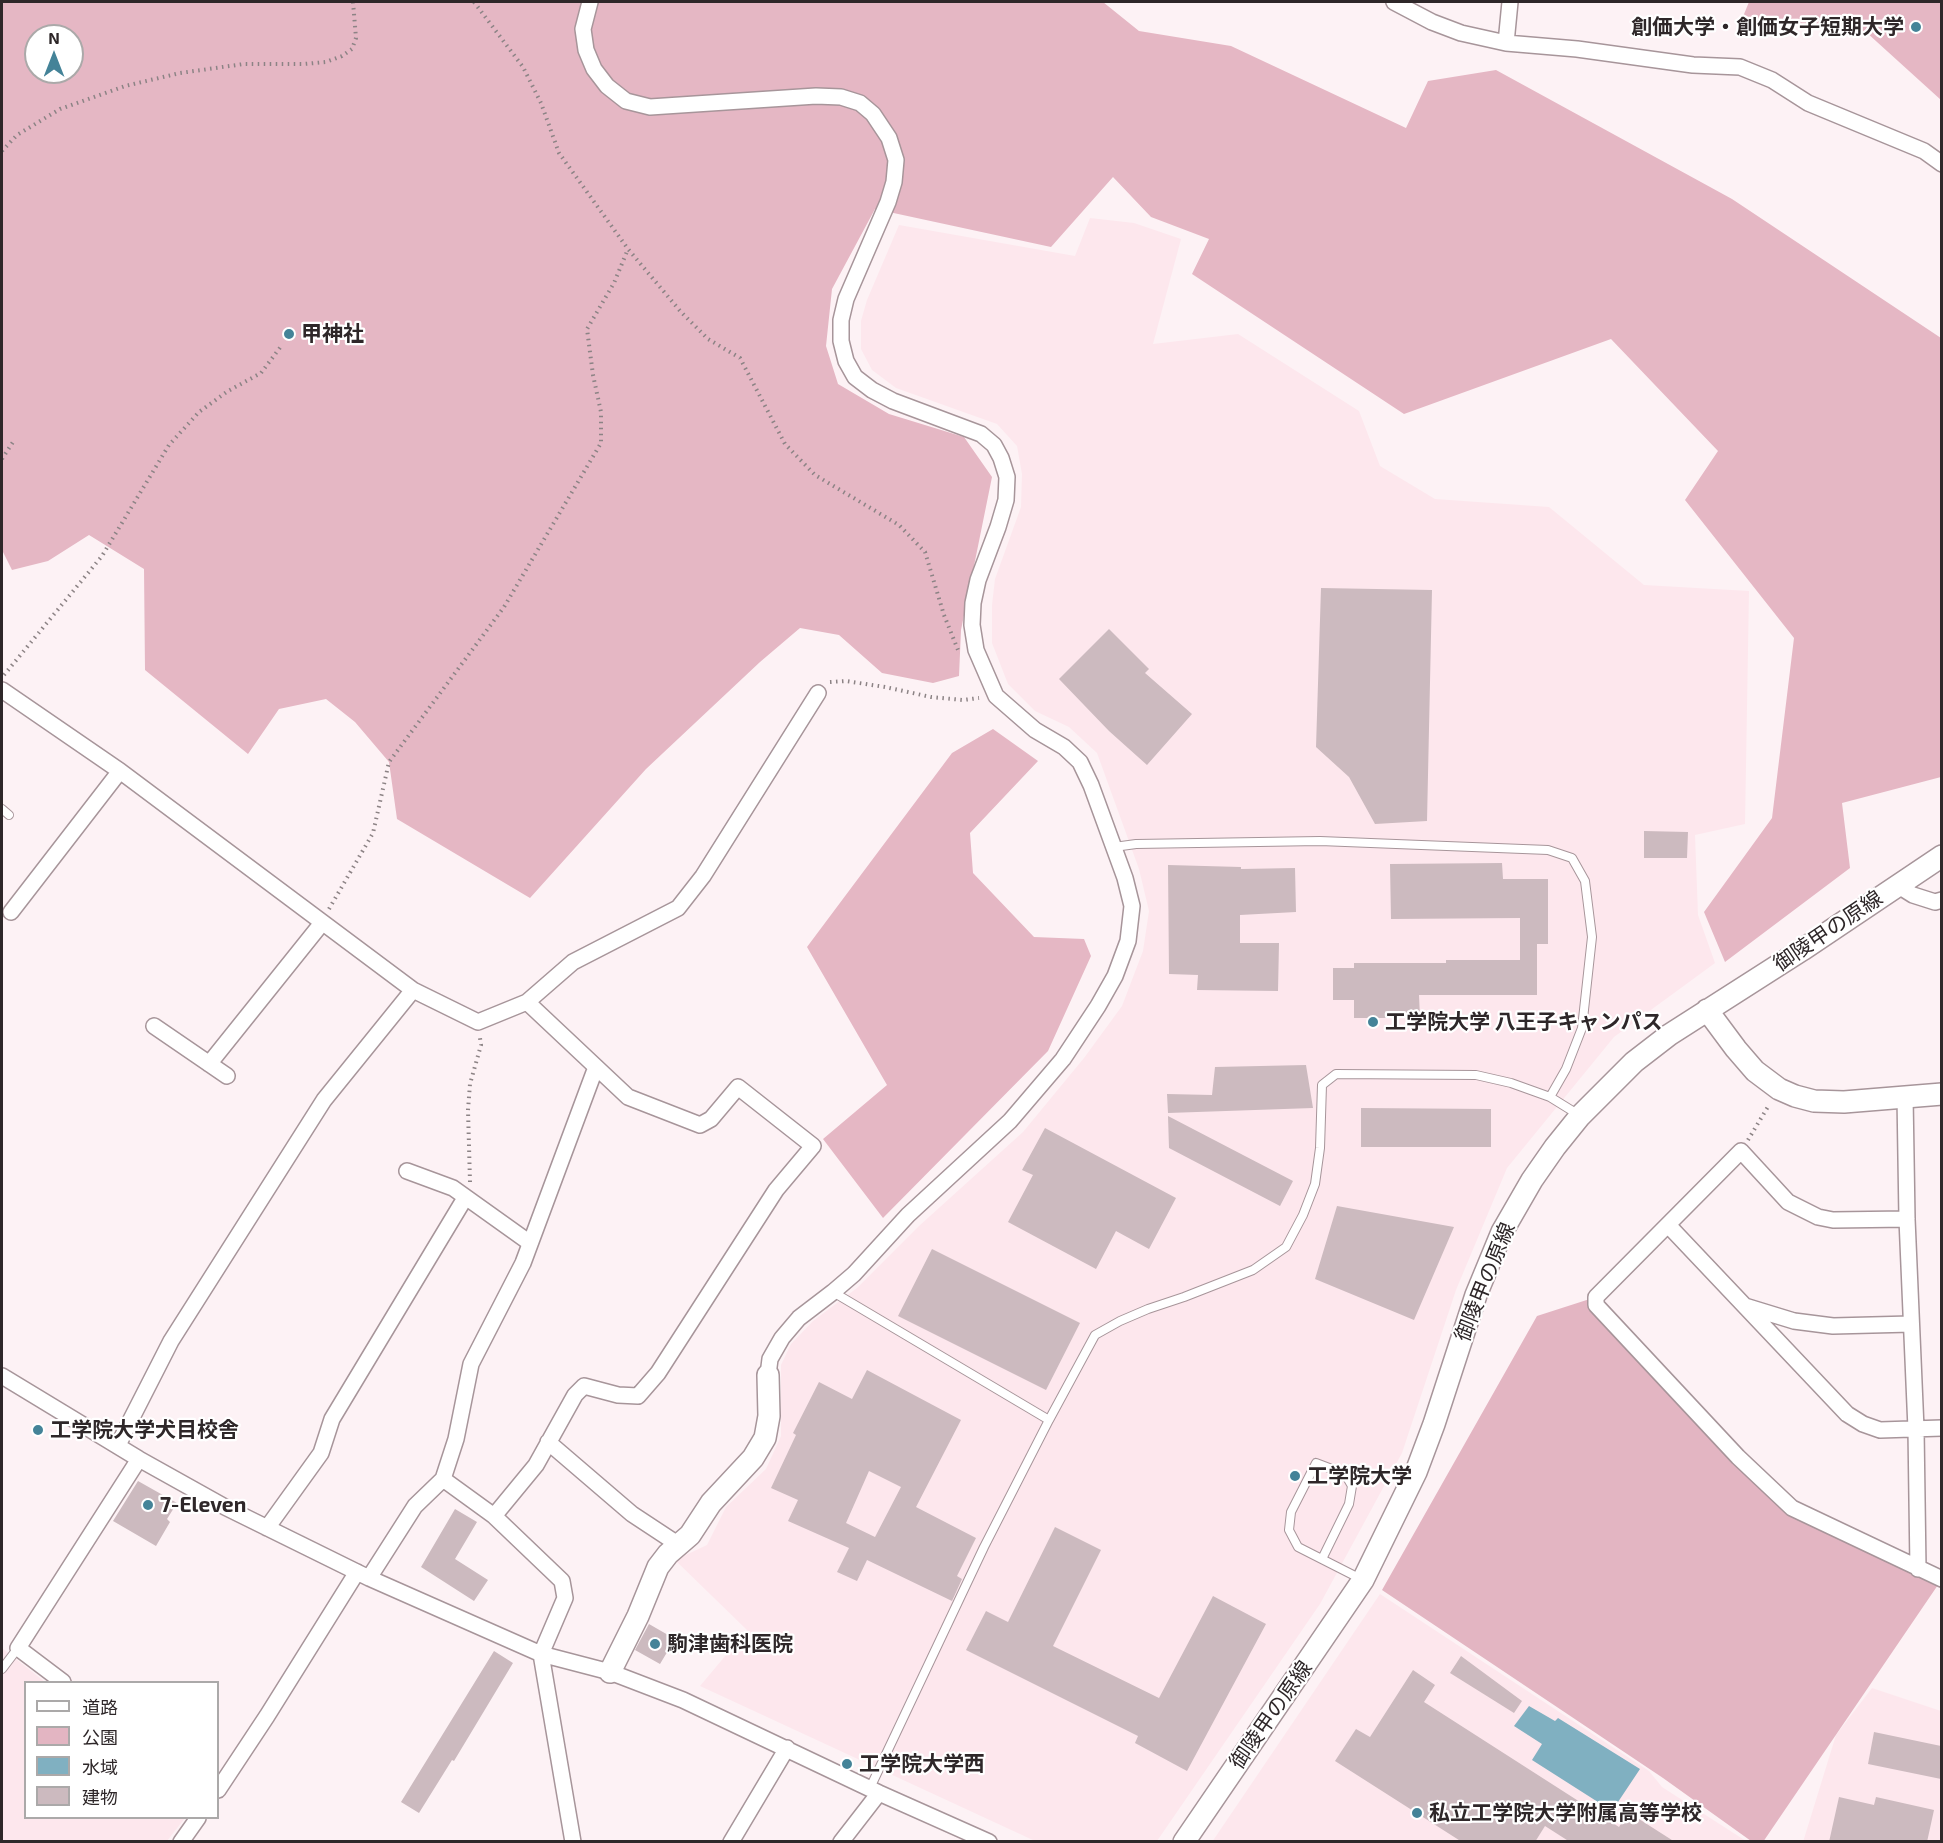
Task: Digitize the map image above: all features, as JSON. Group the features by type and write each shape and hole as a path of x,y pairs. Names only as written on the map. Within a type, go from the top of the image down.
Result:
{"street":[{"path":"590,2 583,29 586,50 594,69 607,86 626,101 650,107 816,96 841,97 860,102 873,114 889,138 896,160 894,182 888,202 846,299 841,320 841,342 846,361 855,377 872,390 893,401 981,434 994,445 1001,458 1007,477 1006,500 978,580 973,603 972,625 976,650 996,696 1035,730 1064,747 1080,762 1091,784 1125,878 1132,906 1128,941 1115,976 1063,1059 1010,1121 908,1215 854,1274 799,1318 782,1338 770,1359 769,1416 765,1438 753,1458 711,1503 690,1536 668,1554 658,1567 638,1616 610,1672"},
{"path":"1394,2 1432,22 1461,33 1506,43 1556,47 1693,65 1740,67 1772,80 1808,104 1924,151 1941,164"},
{"path":"1506,43 1510,2"},
{"path":"2,690 120,771 413,990 478,1022 526,1002 573,962 678,908 703,876 819,693"},
{"path":"11,912 120,771"},
{"name":"御陵甲の原線","path":"1184,1842 1363,1580 1416,1472 1476,1295 1502,1232 1532,1180 1580,1116 1634,1062 1707,1010 1802,950 1941,856"},
{"path":"1897,885 1913,895 1935,902 1941,900"},
{"path":"209,1064 322,923"},
{"path":"118,1445 171,1341 324,1100 413,990"},
{"path":"494,1516 536,1465 574,1395 584,1386 618,1395 638,1396 658,1373 776,1190 813,1146 738,1087 711,1119 700,1125 628,1097 526,1002"},
{"path":"1707,1010 1755,1071 1779,1089 1795,1096 1814,1101 1844,1102 1941,1094"},
{"path":"154,1026 227,1076"},
{"path":"219,1788 363,1575 415,1506 443,1479 456,1439 471,1364 523,1263 596,1067"},
{"path":"1905,1096 1907,1218 1916,1429 1918,1569"},
{"path":"1907,1218 1833,1220 1818,1217 1788,1202 1740,1151 1596,1298 1596,1305 1738,1457 1792,1508 1941,1580"},
{"path":"407,1171 453,1188 530,1243"},
{"path":"267,1528 321,1453 332,1419 465,1198"},
{"path":"1668,1226 1848,1414 1863,1424 1880,1430 1941,1428"},
{"path":"1745,1306 1794,1321 1833,1326 1911,1324"},
{"path":"2,1376 139,1459 225,1507 363,1575 541,1654 610,1672 683,1700 989,1842"},
{"path":"548,1442 633,1514 679,1545"},
{"path":"60,1681 18,1648 139,1459"},
{"path":"443,1479 494,1516 562,1581 564,1598 541,1654 573,1842"},
{"path":"731,1842 787,1748"},
{"path":"841,1842 874,1790"},
{"path":"181,1842 197,1819"}],"lane":[{"path":"1114,848 1136,844 1320,841 1548,850 1572,858 1585,881 1592,937 1582,1028 1566,1069 1550,1097"},
{"path":"874,1790 984,1547 1095,1335 1148,1309 1194,1294 1252,1270 1286,1247 1303,1215 1315,1184 1320,1148 1322,1084 1336,1074 1476,1075 1511,1083 1550,1097 1580,1116"},
{"path":"833,1292 1049,1420"},
{"path":"1322,1559 1349,1504 1352,1486 1345,1474 1316,1463 1291,1512 1289,1530 1298,1547 1363,1580"},
{"path":"2,1669 18,1648"}],"path":[{"path":"2,151 17,135 60,109 125,86 180,73 244,64 304,64 326,62 342,56 352,49 356,38 353,2"},
{"path":"474,2 523,67 541,103 559,153 628,249 681,312 708,339 741,358 785,444 815,475 899,525 925,552 953,640 964,662 982,668"},
{"path":"322,923 373,833 389,762 504,607 601,443 602,412 593,375 587,329 614,283 628,249"},
{"path":"2,678 102,556 169,445 199,412 261,373 282,345"},
{"path":"2,459 13,442"},
{"path":"819,693 830,682 846,681 963,700 996,696"},
{"path":"465,1198 470,1184 468,1110 470,1084 481,1045 478,1022"},
{"path":"1740,1151 1779,1089"}],"shaded area":[{"path":"2,2 1103,2 1139,31 1231,46 1406,128 1428,81 1496,70 1732,199 1941,338 1941,777 1842,803 1850,868 1725,962 1704,912 1772,818 1794,638 1685,500 1718,451 1611,339 1404,414 1192,274 1209,239 1151,217 1113,177 1051,247 875,209 832,289 826,346 838,384 889,414 964,437 992,477 961,630 959,676 933,683 882,673 839,635 800,628 760,662 646,769 530,898 397,819 389,762 355,722 326,699 279,709 248,754 145,670 144,569 89,535 48,561 12,570 2,550"},
{"path":"1749,2 1941,2 1941,100 1866,32 1742,19"},
{"name":"工学院大学 八王子キャンパス","path":"1090,218 1134,223 1181,239 1153,344 1238,334 1359,411 1380,466 1435,499 1549,507 1644,585 1749,591 1745,824 1695,835 1698,915 1715,963 1614,1037 1507,1168 1456,1290 1402,1453 1320,1604 1157,1841 1035,1841 700,1686 747,1630 675,1560 707,1545 726,1507 766,1469 781,1436 781,1365 791,1344 813,1321 857,1288 919,1226 1023,1132 1084,1058 1122,1006 1143,951 1149,911 1139,869 1097,753 1069,727 1035,711 1008,684 992,643 995,579 1021,507 1022,474 1017,446 997,424 896,388 872,370 861,349 861,321 867,300 899,225 1075,256"},
{"path":"993,729 1038,761 970,833 973,873 1034,937 1084,939 1091,956 1048,1051 883,1218 823,1139 887,1085 807,947 952,753"},
{"path":"1380,1594 1649,1771 1662,1787 1746,1841 1212,1842"},
{"path":"2,1648 44,1681 24,1681 24,1819 184,1819 167,1841 2,1841"},
{"path":"1872,1688 1941,1711 1941,1841 1803,1842 1836,1735"}],"green space":[{"path":"1596,1297 1792,1508 1942,1579 1763,1842 1751,1841 1663,1778 1382,1590 1537,1316"}],"water":[{"path":"1529,1706 1555,1721 1558,1718 1640,1769 1612,1811 1532,1760 1542,1744 1514,1726"}],"building":[{"path":"1321,588 1432,590 1427,821 1375,824 1349,777 1316,747"},
{"path":"1109,629 1149,669 1145,673 1192,714 1147,765 1109,731 1059,679"},
{"path":"1644,831 1688,832 1687,858 1644,858"},
{"path":"1502,863 1503,879 1548,879 1548,944 1537,944 1537,995 1419,995 1420,1018 1354,1018 1354,1000 1333,1000 1333,968 1354,968 1354,963 1520,960 1520,918 1391,919 1390,864"},
{"path":"1168,865 1241,867 1241,869 1295,868 1296,912 1240,915 1240,943 1279,943 1278,991 1197,990 1198,975 1169,974"},
{"path":"1306,1065 1313,1108 1168,1113 1167,1094 1212,1095 1215,1067"},
{"path":"1361,1108 1491,1109 1491,1147 1361,1147"},
{"path":"1168,1116 1293,1181 1280,1206 1169,1148"},
{"path":"1045,1128 1176,1198 1149,1249 1116,1231 1096,1269 1008,1222 1033,1175 1022,1170"},
{"path":"1337,1206 1454,1227 1414,1320 1315,1279"},
{"path":"932,1249 1080,1323 1046,1390 898,1316"},
{"path":"867,1370 961,1420 916,1507 976,1538 957,1576 962,1579 952,1601 867,1560 857,1581 837,1572 849,1548 788,1521 798,1500 771,1488 796,1435 793,1433 819,1382 852,1399","holes":["869,1471 901,1487 875,1537 846,1523"]},
{"path":"138,1481 177,1503 167,1519 170,1522 156,1546 113,1521"},
{"path":"455,1509 477,1522 455,1559 488,1580 474,1601 421,1567"},
{"path":"1055,1527 1101,1550 1053,1646 1159,1698 1213,1596 1266,1624 1187,1771 1135,1743 1138,1736 966,1650 986,1611 1008,1622"},
{"name":"駒津歯科医院","path":"649,1624 675,1639 660,1664 635,1650"},
{"path":"494,1651 513,1663 454,1761 452,1760 419,1813 401,1802"},
{"path":"1461,1656 1522,1701 1514,1713 1450,1673"},
{"path":"1413,1670 1435,1685 1424,1702 1619,1827 1628,1812 1675,1842 1570,1842 1545,1826 1535,1842 1462,1842 1335,1761 1356,1729 1370,1737"},
{"path":"1874,1732 1941,1746 1941,1779 1868,1764"},
{"path":"1839,1797 1874,1805 1876,1797 1934,1810 1927,1842 1829,1842"}],"place":[{"name":"創価大学・創価女子短期大学","path":"1916,27"},
{"name":"甲神社","path":"289,334"},
{"name":"工学院大学 八王子キャンパス","path":"1373,1022"},
{"name":"工学院大学犬目校舎","path":"38,1430"},
{"name":"工学院大学","path":"1295,1476"},
{"name":"7-Eleven","path":"148,1505"},
{"name":"駒津歯科医院","path":"655,1644"},
{"name":"工学院大学西","path":"847,1764"},
{"name":"私立工学院大学附属高等学校","path":"1417,1813"}]}
